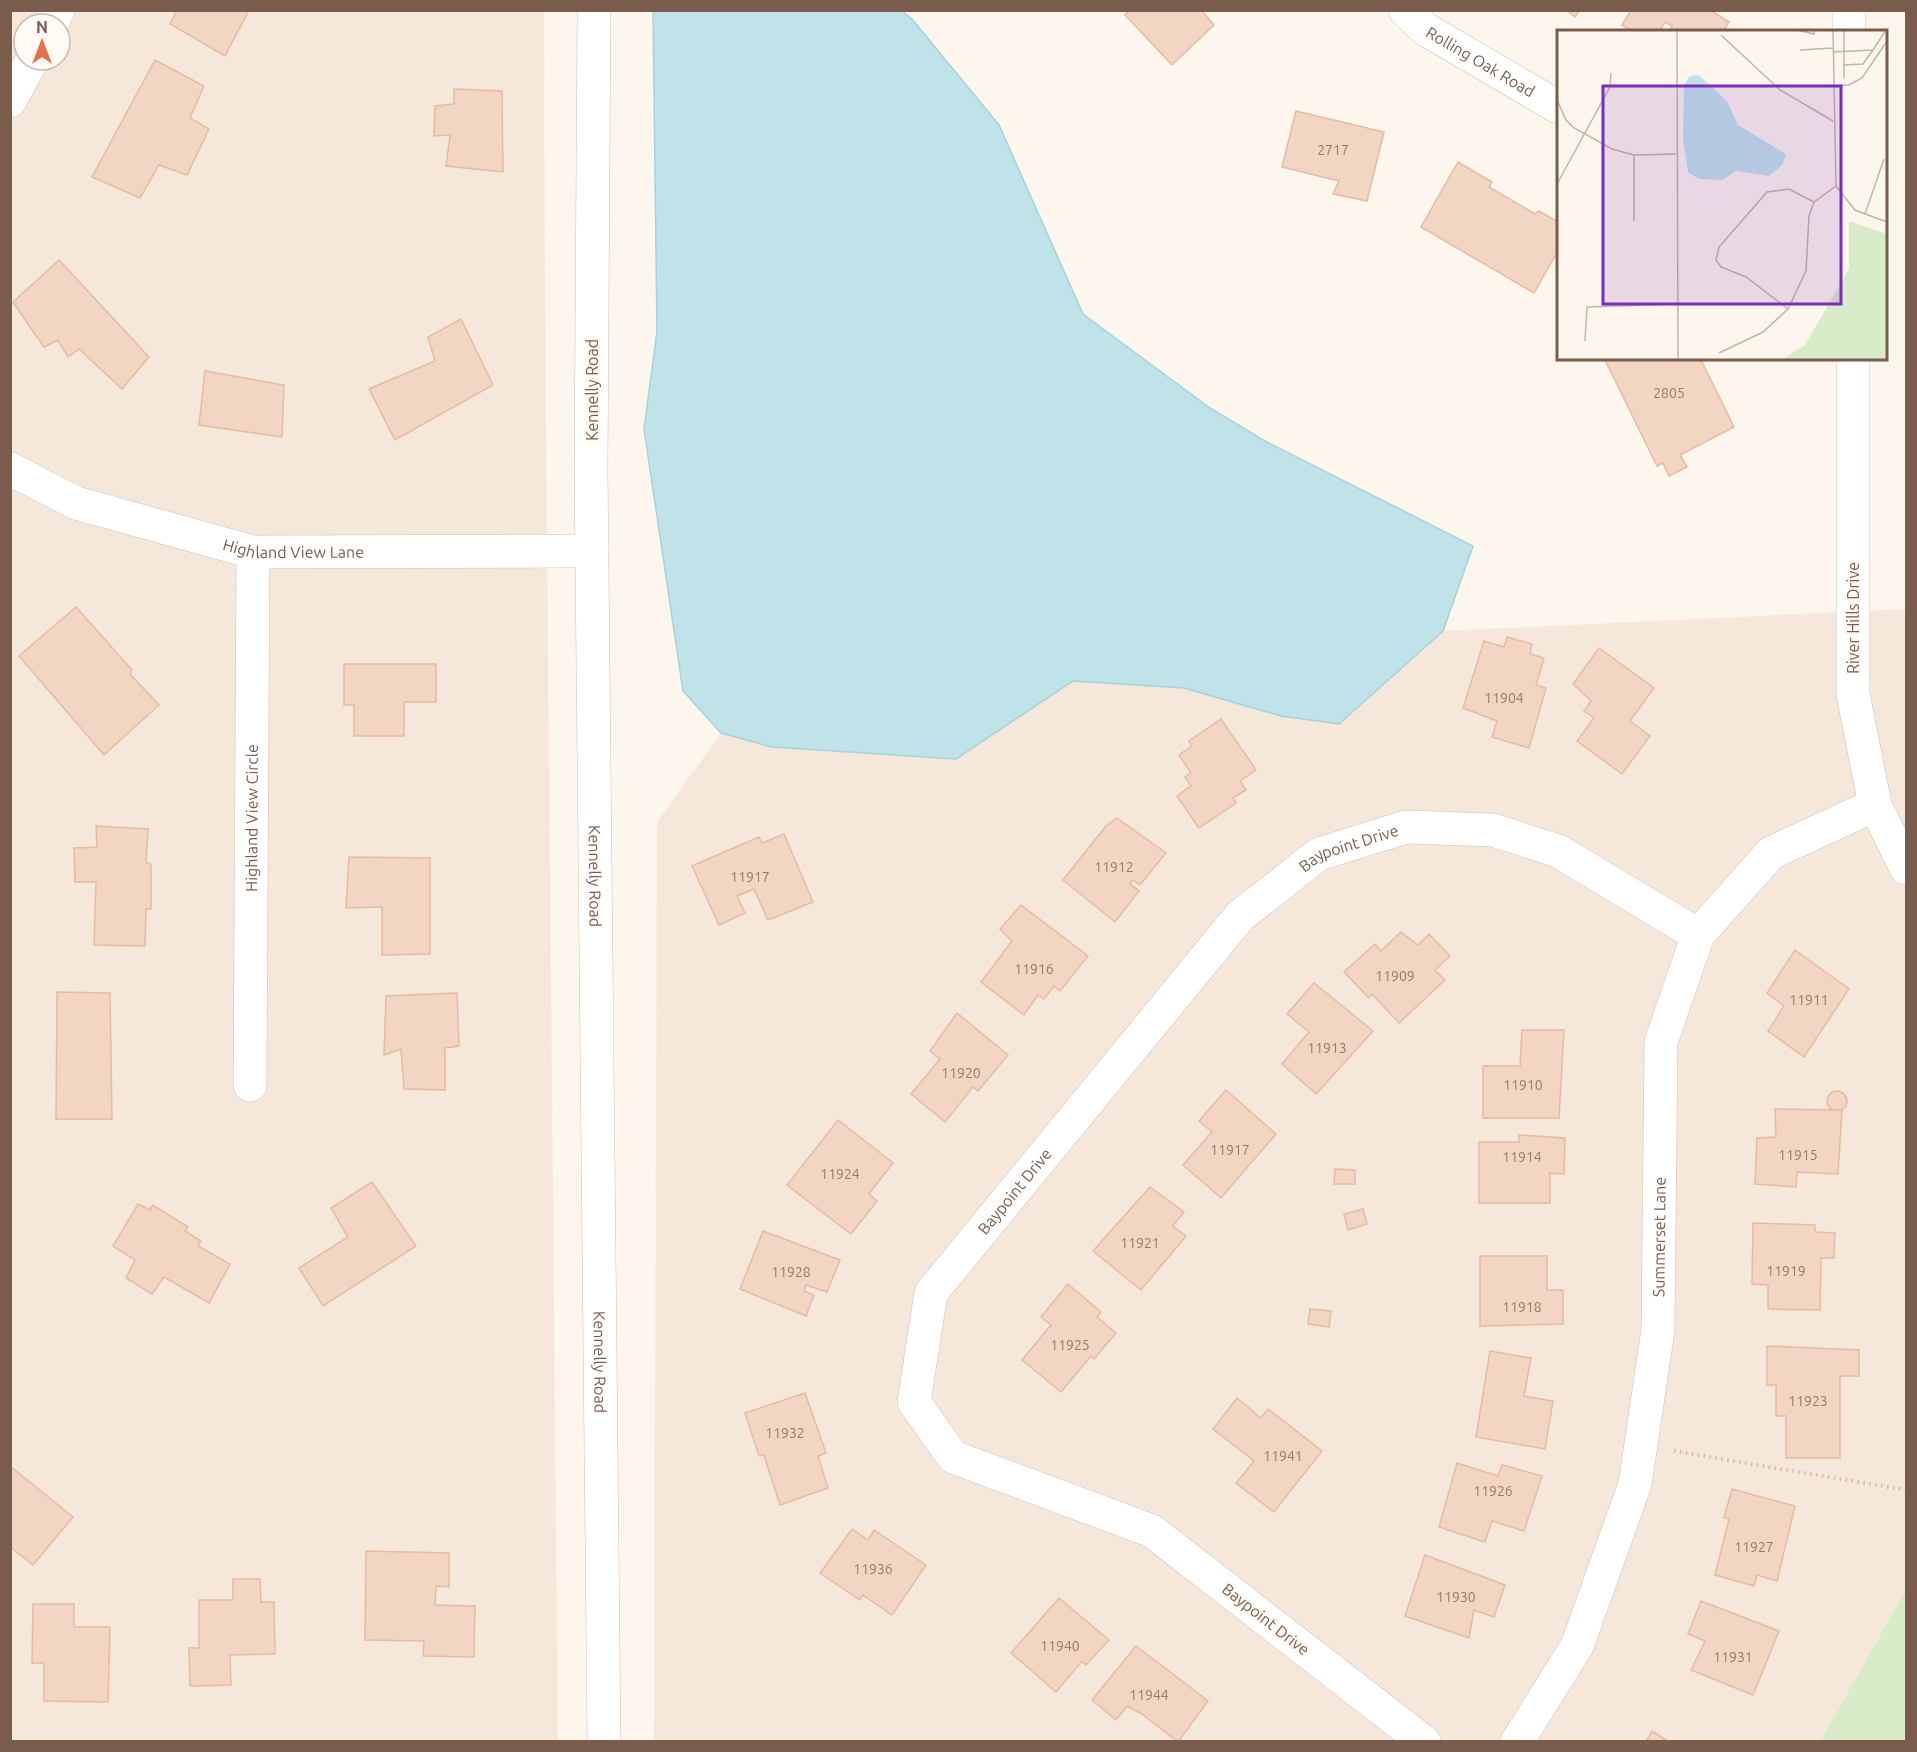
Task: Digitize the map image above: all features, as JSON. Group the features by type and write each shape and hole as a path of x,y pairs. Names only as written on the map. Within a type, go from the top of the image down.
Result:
{"street":[{"name":"Kennelly Road","path":"594,10 592,550 604,1742"},
{"name":"Rolling Oak Road","path":"1406,10 1425,29 1557,106"},
{"path":"1849,10 1849,30"},
{"path":"10,101 26,72"},
{"name":"River Hills Drive","path":"1853,360 1853,694 1875,805 1906,868"},
{"name":"Highland View Lane","path":"10,469 76,503 254,552 592,550"},
{"name":"Highland View Circle","path":"250,1085 254,552"},
{"name":"Summerset Lane","path":"1517,1742 1577,1646 1635,1484 1658,1330 1661,1042 1698,935 1771,853 1875,805"},
{"name":"Baypoint Drive","path":"1424,1742 1152,1531 953,1457 914,1402 931,1293 1240,916 1319,854 1406,827 1493,830 1558,851 1698,935"}],"path":[{"path":"1641,1443 1906,1490"}],"shaded area":[{"path":"11,11 544,11 558,1741 11,1742"},
{"path":"1906,609 1906,1590 1820,1741 654,1742 657,822 721,733 772,747 956,759 1073,681 1184,688 1281,716 1339,724 1443,631"}],"green space":[{"path":"1906,1590 1906,1741 1820,1741"}],"water":[{"path":"901,10 912,19 999,125 1083,314 1210,408 1263,440 1473,546 1443,631 1339,724 1281,716 1184,688 1073,681 956,759 772,747 721,733 683,691 644,429 657,331 653,11"}],"building":[{"path":"177,10 249,10 225,56 170,24"},
{"path":"1129,10 1201,10 1214,25 1172,65 1125,15"},
{"path":"1566,10 1580,10 1575,17"},
{"path":"1631,10 1710,10 1729,22 1724,30 1670,30 1672,26 1665,22 1660,30 1630,30 1622,25"},
{"path":"155,60 204,86 190,118 209,129 187,175 159,165 140,198 92,177"},
{"path":"454,89 502,91 503,172 446,166 450,135 434,136 435,106 454,104"},
{"path":"1296,111 1384,132 1367,201 1333,194 1339,181 1282,167"},
{"path":"1458,162 1492,182 1489,187 1535,214 1539,211 1557,221 1557,253 1534,293 1421,227"},
{"path":"59,260 149,357 122,389 79,349 68,357 58,340 44,347 13,302"},
{"path":"461,319 493,385 395,440 369,389 435,361 428,337"},
{"path":"1605,360 1701,360 1734,427 1680,455 1687,467 1669,476 1663,463 1657,466"},
{"path":"205,371 284,385 282,437 199,425"},
{"path":"76,607 132,670 130,674 159,705 104,755 19,656"},
{"path":"1507,637 1532,644 1530,654 1544,658 1536,685 1546,688 1529,748 1492,737 1497,721 1463,708 1484,641 1504,647"},
{"path":"1599,648 1654,688 1630,721 1650,736 1622,774 1577,741 1594,718 1584,711 1591,701 1573,684"},
{"path":"344,664 436,664 436,702 404,702 404,736 354,736 354,705 344,705"},
{"path":"1221,719 1256,770 1240,781 1246,790 1233,798 1236,803 1199,828 1177,796 1191,786 1185,777 1191,773 1179,755 1192,746 1189,741"},
{"path":"1117,818 1166,853 1140,885 1133,880 1130,884 1139,891 1115,922 1063,880 1106,826"},
{"path":"96,826 148,829 146,862 151,865 151,909 146,909 145,946 94,945 96,882 75,882 74,848 97,847"},
{"path":"784,834 813,902 768,920 754,889 737,896 745,913 719,925 692,866 759,837 762,843"},
{"path":"349,857 430,858 430,954 382,955 382,907 346,908"},
{"path":"1021,905 1088,956 1060,991 1054,986 1044,999 1038,995 1024,1015 981,982 1012,941 1000,929"},
{"path":"1401,932 1418,945 1429,934 1450,956 1435,970 1445,980 1399,1023 1372,994 1369,998 1344,972 1375,944 1381,951"},
{"path":"1795,950 1849,989 1804,1057 1768,1031 1784,1006 1767,993"},
{"path":"1314,983 1373,1031 1316,1094 1282,1064 1309,1032 1287,1014"},
{"path":"57,992 110,993 112,1119 56,1119"},
{"path":"457,993 459,1046 445,1048 445,1090 404,1089 401,1049 384,1055 386,996"},
{"path":"957,1013 1008,1055 978,1091 973,1087 945,1122 911,1094 940,1059 930,1051"},
{"path":"1522,1030 1564,1030 1559,1118 1483,1118 1483,1066 1520,1066"},
{"path":"1226,1090 1276,1134 1221,1198 1183,1165 1212,1132 1199,1121"},
{"path":"1833,1091 1841,1091 1847,1097 1847,1105 1841,1111 1833,1111 1827,1105 1827,1097"},
{"path":"1775,1109 1842,1110 1838,1174 1797,1172 1796,1187 1755,1184 1757,1138 1776,1137"},
{"path":"838,1120 893,1163 869,1194 877,1201 851,1234 787,1185"},
{"path":"1519,1135 1565,1138 1564,1174 1550,1173 1550,1203 1479,1203 1479,1142 1519,1142"},
{"path":"1335,1169 1355,1170 1355,1184 1334,1184"},
{"path":"372,1182 416,1246 323,1306 299,1268 348,1237 331,1208"},
{"path":"1150,1187 1184,1212 1173,1226 1186,1236 1141,1290 1093,1251"},
{"path":"138,1204 150,1210 153,1205 188,1227 185,1231 201,1241 198,1246 230,1264 209,1303 164,1277 152,1294 126,1278 135,1260 113,1246"},
{"path":"1363,1209 1367,1224 1348,1230 1344,1214"},
{"path":"1753,1223 1815,1225 1815,1232 1835,1233 1834,1258 1821,1258 1820,1310 1768,1309 1768,1285 1752,1284"},
{"path":"763,1231 840,1260 827,1292 806,1285 804,1291 814,1295 806,1316 740,1289"},
{"path":"1480,1256 1547,1256 1547,1290 1563,1290 1563,1324 1480,1326"},
{"path":"1068,1284 1101,1312 1097,1317 1116,1333 1094,1359 1091,1356 1061,1392 1022,1360 1051,1325 1041,1317"},
{"path":"1310,1309 1331,1311 1329,1327 1308,1324"},
{"path":"1767,1346 1859,1350 1859,1376 1840,1376 1840,1458 1786,1458 1786,1416 1776,1416 1776,1385 1767,1385"},
{"path":"1490,1351 1531,1358 1524,1396 1553,1401 1545,1449 1476,1437"},
{"path":"805,1393 826,1453 818,1456 828,1488 780,1505 764,1455 759,1456 745,1413"},
{"path":"1237,1398 1261,1418 1268,1409 1322,1451 1274,1512 1236,1483 1254,1461 1213,1429"},
{"path":"1457,1463 1498,1476 1502,1465 1542,1476 1524,1531 1492,1521 1485,1542 1439,1527"},
{"path":"10,1466 73,1517 33,1565 10,1547"},
{"path":"1732,1489 1795,1506 1777,1581 1757,1575 1754,1586 1715,1575 1729,1519 1724,1518"},
{"path":"852,1529 868,1540 874,1530 926,1565 892,1615 863,1595 860,1600 820,1573"},
{"path":"366,1551 449,1553 449,1587 436,1586 435,1605 475,1606 474,1657 423,1656 424,1641 365,1640"},
{"path":"1425,1555 1505,1585 1494,1617 1474,1610 1469,1638 1405,1616"},
{"path":"233,1579 260,1579 261,1602 274,1602 275,1654 230,1655 231,1685 190,1686 189,1648 199,1648 199,1600 233,1600"},
{"path":"1059,1598 1109,1640 1086,1665 1082,1661 1056,1692 1011,1653"},
{"path":"1701,1601 1779,1631 1753,1695 1691,1670 1705,1641 1688,1634"},
{"path":"33,1604 74,1604 74,1627 110,1627 108,1702 44,1701 44,1663 32,1663"},
{"path":"1136,1646 1208,1701 1178,1742 1142,1714 1127,1706 1116,1720 1092,1700"},
{"path":"1652,1731 1669,1742 1646,1742"}]}
